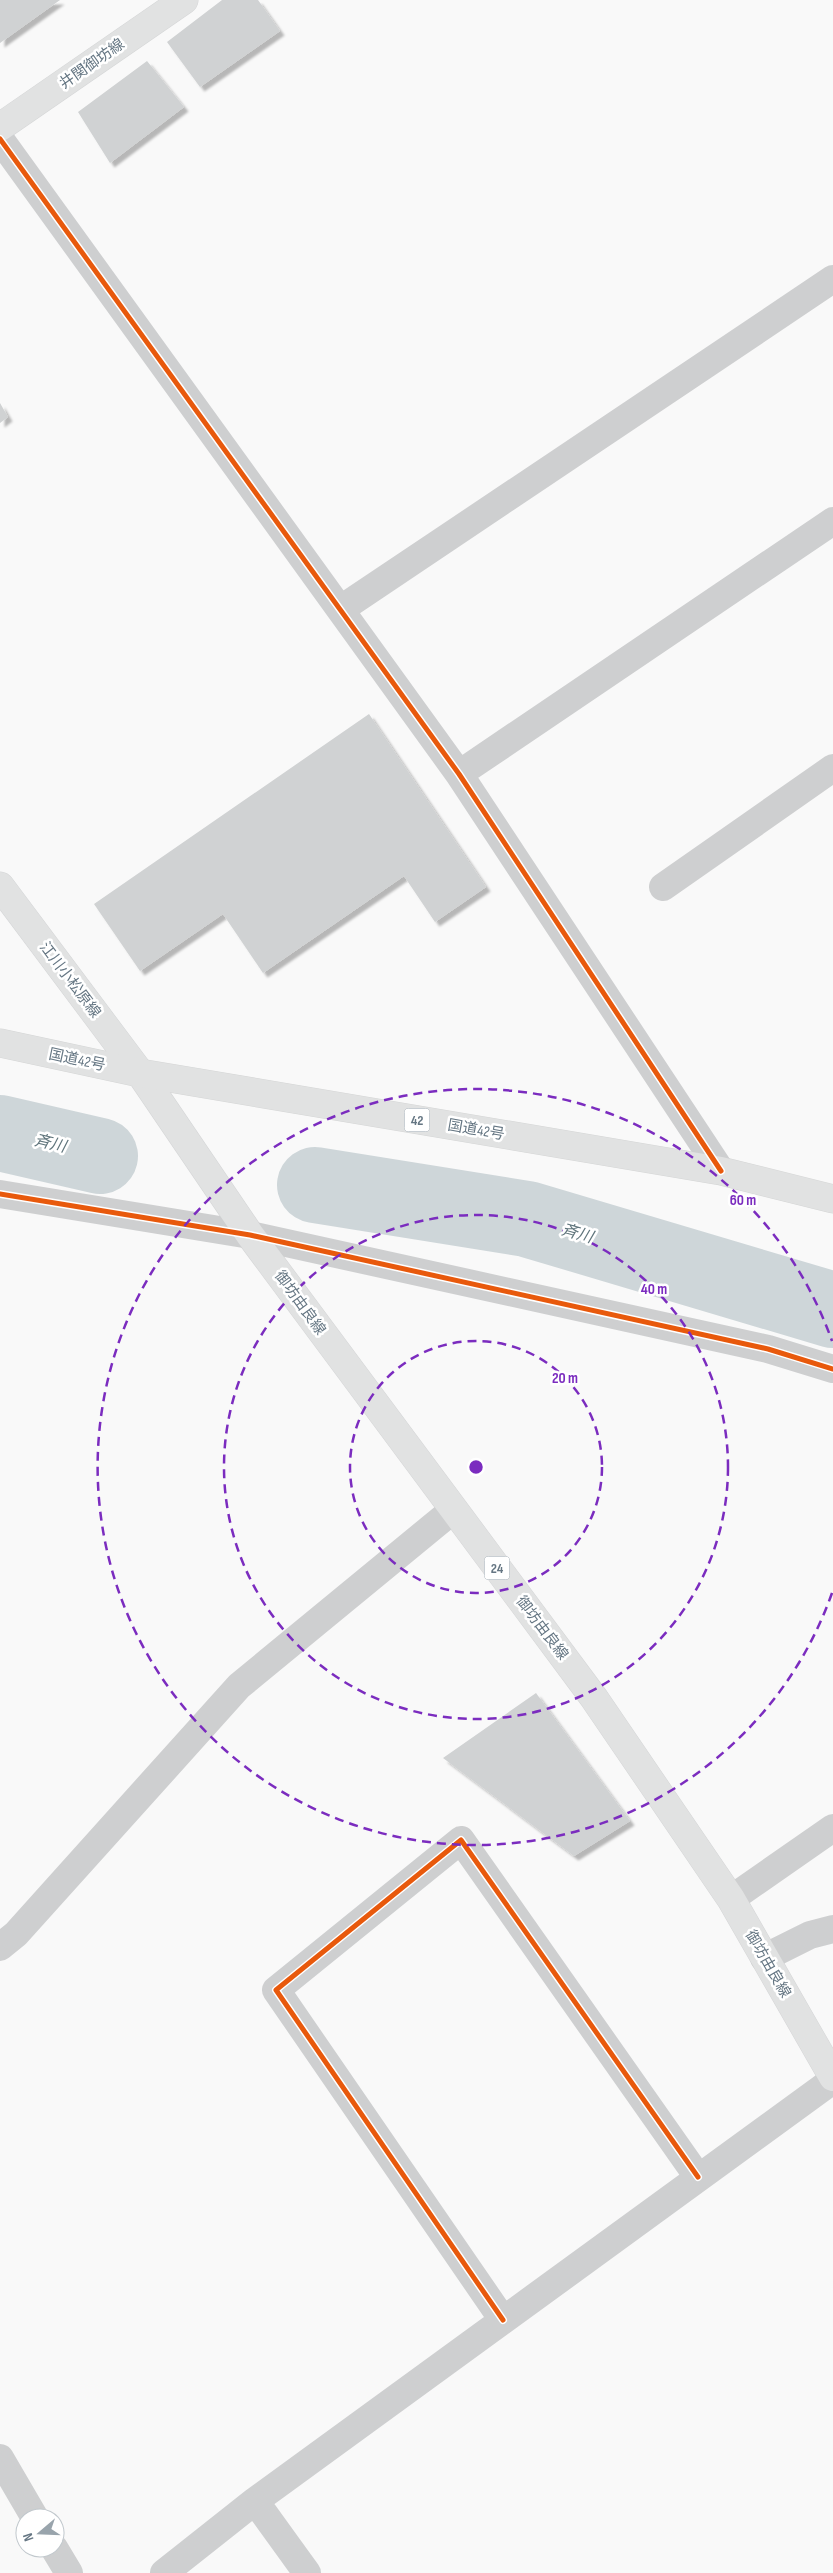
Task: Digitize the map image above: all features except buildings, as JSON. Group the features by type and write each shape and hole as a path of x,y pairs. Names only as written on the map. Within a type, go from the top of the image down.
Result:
{"main road":[{"name":"井関御坊線","path":"0,127 184,0"},
{"name":"江川小松原線","path":"0,886 140,1073"},
{"name":"国道42号","path":"0,1043 140,1073 721,1171 833,1199"},
{"name":"御坊由良線","path":"140,1073 250,1235 594,1698 730,1898 833,2079"}],"street":[{"path":"0,139 459,774 721,1171"},
{"path":"341,610 833,279"},
{"path":"459,774 833,521"},
{"path":"663,887 833,768"},
{"path":"0,1194 250,1235 768,1349 833,1369"},
{"path":"0,1947 16,1934 240,1686 454,1510"},
{"path":"730,1898 833,1828"},
{"path":"503,2320 276,1990 461,1840 698,2177"},
{"path":"764,1958 810,1935 833,1929"},
{"path":"164,2573 255,2501 833,2079"},
{"path":"0,2458 30,2508"},
{"path":"255,2501 307,2573"},
{"path":"60,2558 69,2573"}],"waterway":[{"name":"斉川","path":"0,1133 100,1156"},
{"name":"斉川","path":"315,1185 527,1219 833,1310"}],"cycle path":[{"path":"0,139 459,774 721,1171"},
{"path":"0,1194 250,1235 768,1349 833,1369"},
{"path":"503,2320 276,1990 461,1840 698,2177"}]}
